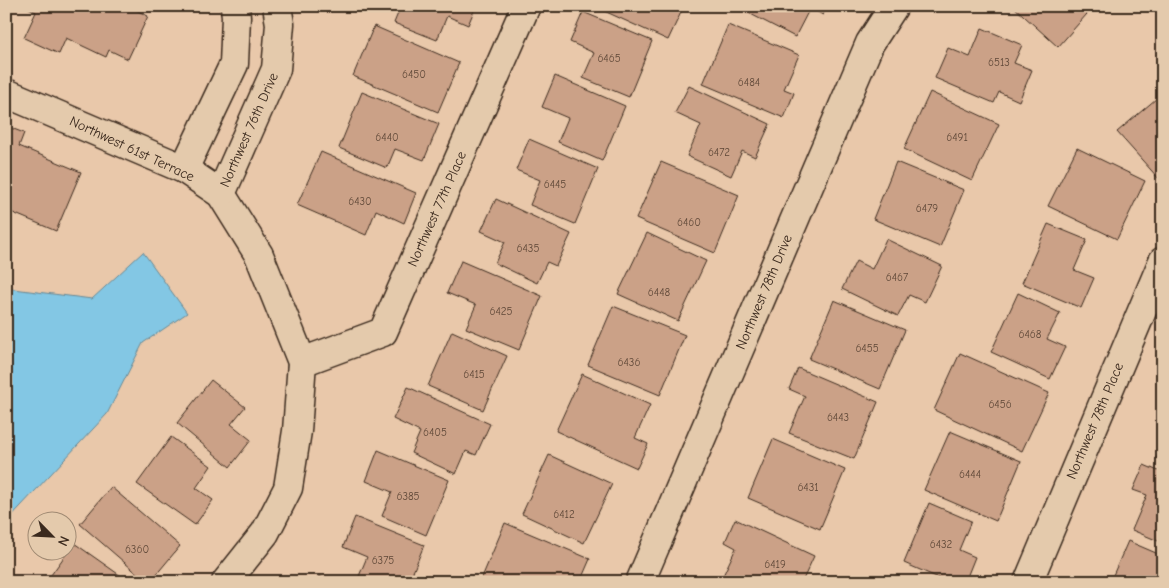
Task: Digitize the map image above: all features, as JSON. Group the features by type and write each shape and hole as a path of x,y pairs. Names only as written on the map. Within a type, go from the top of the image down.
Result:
{"street":[{"path":"184,169 234,64 235,6"},
{"name":"Northwest 76th Drive","path":"221,194 276,70 280,24 277,6"},
{"name":"Northwest 77th Place","path":"302,362 383,332 526,6"},
{"name":"Northwest 78th Drive","path":"640,582 870,43 894,6"},
{"name":"Northwest 61st Terrace","path":"6,93 184,169 221,194 259,256 302,362"},
{"name":"Northwest 78th Place","path":"1028,582 1163,261"},
{"path":"226,582 265,533 288,488 297,431 302,362"}],"water":[{"path":"143,252 187,313 143,343 107,414 6,522 6,288 92,299"}],"building":[{"path":"25,6 128,6 148,16 128,59 109,50 106,57 66,38 59,54 24,38 36,12"},
{"path":"401,6 476,6 468,25 447,16 437,40 394,23"},
{"path":"603,6 684,6 668,40 602,10"},
{"path":"735,6 827,6 823,15 810,8 795,37"},
{"path":"1013,6 1094,6 1058,47"},
{"path":"583,12 652,41 629,97 583,78 594,53 570,42"},
{"path":"728,25 799,55 784,89 794,93 784,118 703,84"},
{"path":"374,26 459,63 438,112 353,76"},
{"path":"982,28 1022,45 1014,63 1032,70 1019,101 999,92 994,103 935,78 948,48 970,57"},
{"path":"555,76 625,106 602,161 558,142 568,118 542,107"},
{"path":"689,86 770,124 755,157 742,151 731,176 687,156 701,125 675,113"},
{"path":"362,92 439,124 424,160 395,149 387,168 339,148"},
{"path":"930,92 999,124 972,181 904,149"},
{"path":"1163,93 1163,176 1159,179 1117,132"},
{"path":"6,126 24,133 19,146 81,172 56,231 6,210"},
{"path":"529,139 598,169 575,224 530,205 540,180 516,170"},
{"path":"1077,148 1145,181 1117,239 1048,206"},
{"path":"321,152 416,193 404,223 376,210 366,235 297,205"},
{"path":"661,162 739,195 715,253 636,219"},
{"path":"896,162 964,190 940,247 873,219"},
{"path":"496,199 571,234 556,266 547,262 537,283 495,263 505,242 481,231"},
{"path":"1048,224 1087,240 1074,270 1094,278 1081,308 1022,283"},
{"path":"647,233 706,261 678,321 618,294"},
{"path":"886,239 942,266 925,302 909,295 898,316 842,289 856,261 872,269"},
{"path":"461,261 542,296 519,350 466,328 476,305 447,293"},
{"path":"1018,293 1060,313 1047,339 1065,347 1050,379 991,352"},
{"path":"834,300 905,330 880,389 809,359"},
{"path":"613,306 685,335 660,395 588,365"},
{"path":"452,331 507,356 483,410 428,386"},
{"path":"960,353 1049,393 1022,451 934,410"},
{"path":"798,368 878,402 854,459 789,433 805,396 789,389"},
{"path":"582,374 650,405 635,438 648,444 637,468 556,431"},
{"path":"211,380 245,407 231,424 251,440 230,467 177,423"},
{"path":"408,387 490,424 476,455 466,451 456,474 411,453 420,432 393,419"},
{"path":"950,431 1021,461 996,521 924,490"},
{"path":"171,437 211,466 196,488 213,500 195,525 137,484"},
{"path":"773,439 845,470 820,529 748,498"},
{"path":"1163,443 1163,461 1156,458"},
{"path":"378,450 449,480 426,535 382,516 392,492 366,481"},
{"path":"549,455 612,484 584,543 522,514"},
{"path":"1144,465 1163,473 1163,543 1132,530 1147,495 1133,490"},
{"path":"111,487 180,546 150,582 147,582 80,524"},
{"path":"929,503 971,521 959,550 975,557 965,582 948,582 904,563"},
{"path":"355,517 424,545 409,582 357,581 367,557 343,547"},
{"path":"735,519 814,556 802,582 720,582 736,548 725,542"},
{"path":"505,523 590,559 580,582 480,582"},
{"path":"1128,541 1163,556 1163,582 1110,582"},
{"path":"78,546 121,576 117,582 46,582 62,560 78,560"},
{"path":"319,576 333,582 316,582"}]}
